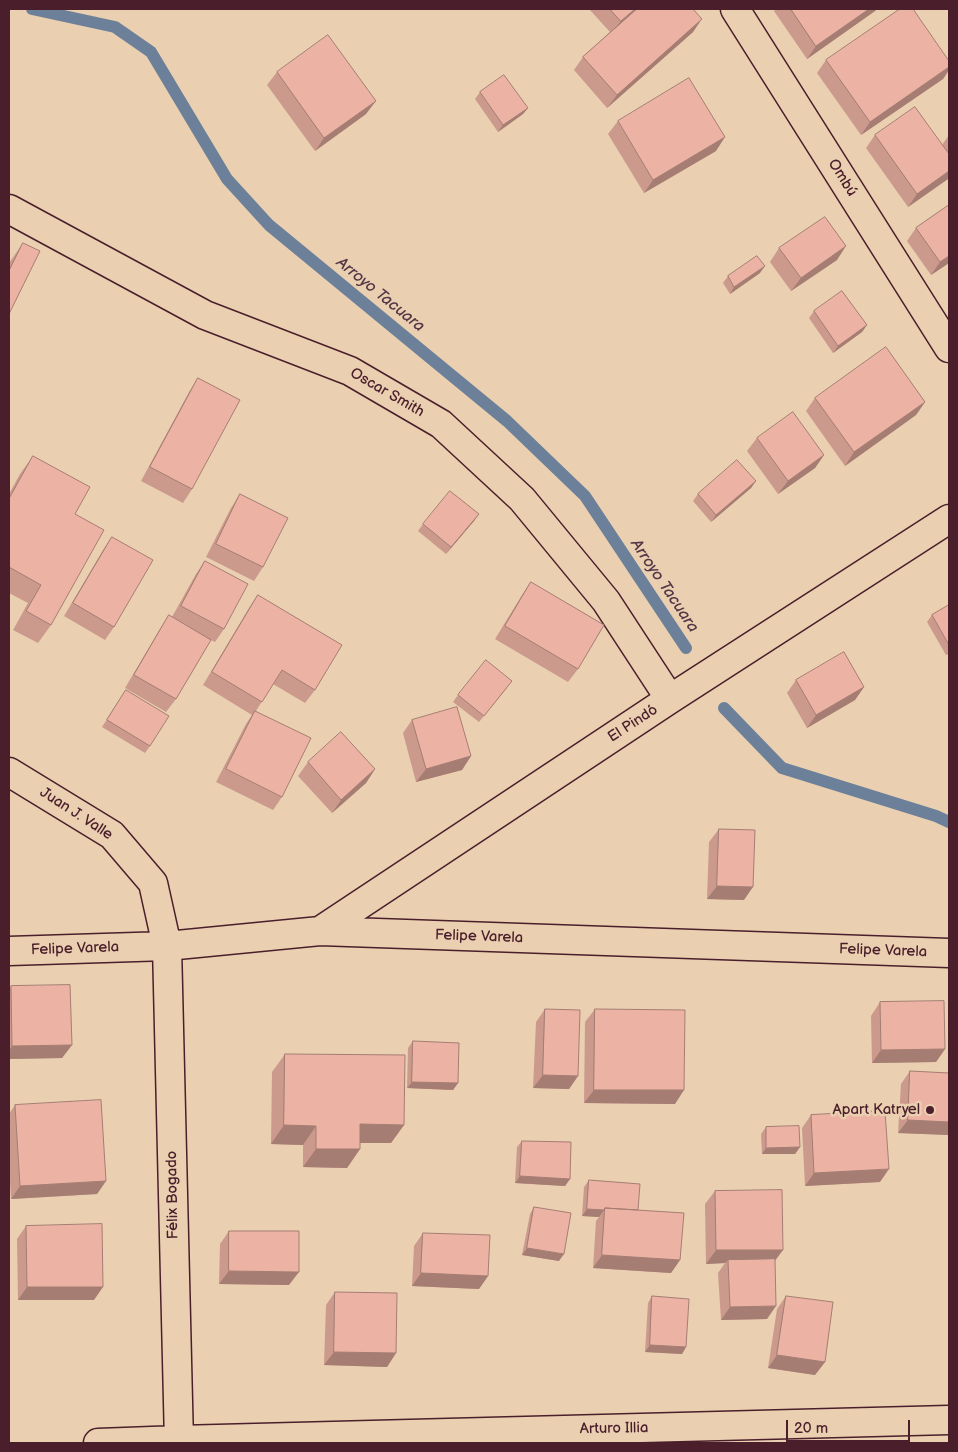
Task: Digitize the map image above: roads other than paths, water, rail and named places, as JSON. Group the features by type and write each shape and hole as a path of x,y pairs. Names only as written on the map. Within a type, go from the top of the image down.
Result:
{"street":[{"name":"Ombú","path":"735,9 949,348"},
{"name":"Oscar Smith","path":"9,209 205,315 350,371 441,424 522,499 606,601 670,699"},
{"name":"El Pindó","path":"320,931 670,699 949,519"},
{"name":"Juan J. Valle","path":"9,772 112,834 153,883 167,946"},
{"name":"Felipe Varela","path":"9,951 167,946 320,931 949,953"},
{"name":"Félix Bogado","path":"167,946 179,1442"},
{"name":"Arturo Illia","path":"98,1443 949,1420"}],"waterway":[{"name":"Arroyo Tacuara","path":"32,9 115,27 151,52 227,179 269,225 507,421 585,496 686,648"},
{"name":"Arroyo Tacuara","path":"724,708 782,768 936,816 949,822"}],"place":[{"name":"Apart Katryel","path":"930,1110"}]}
